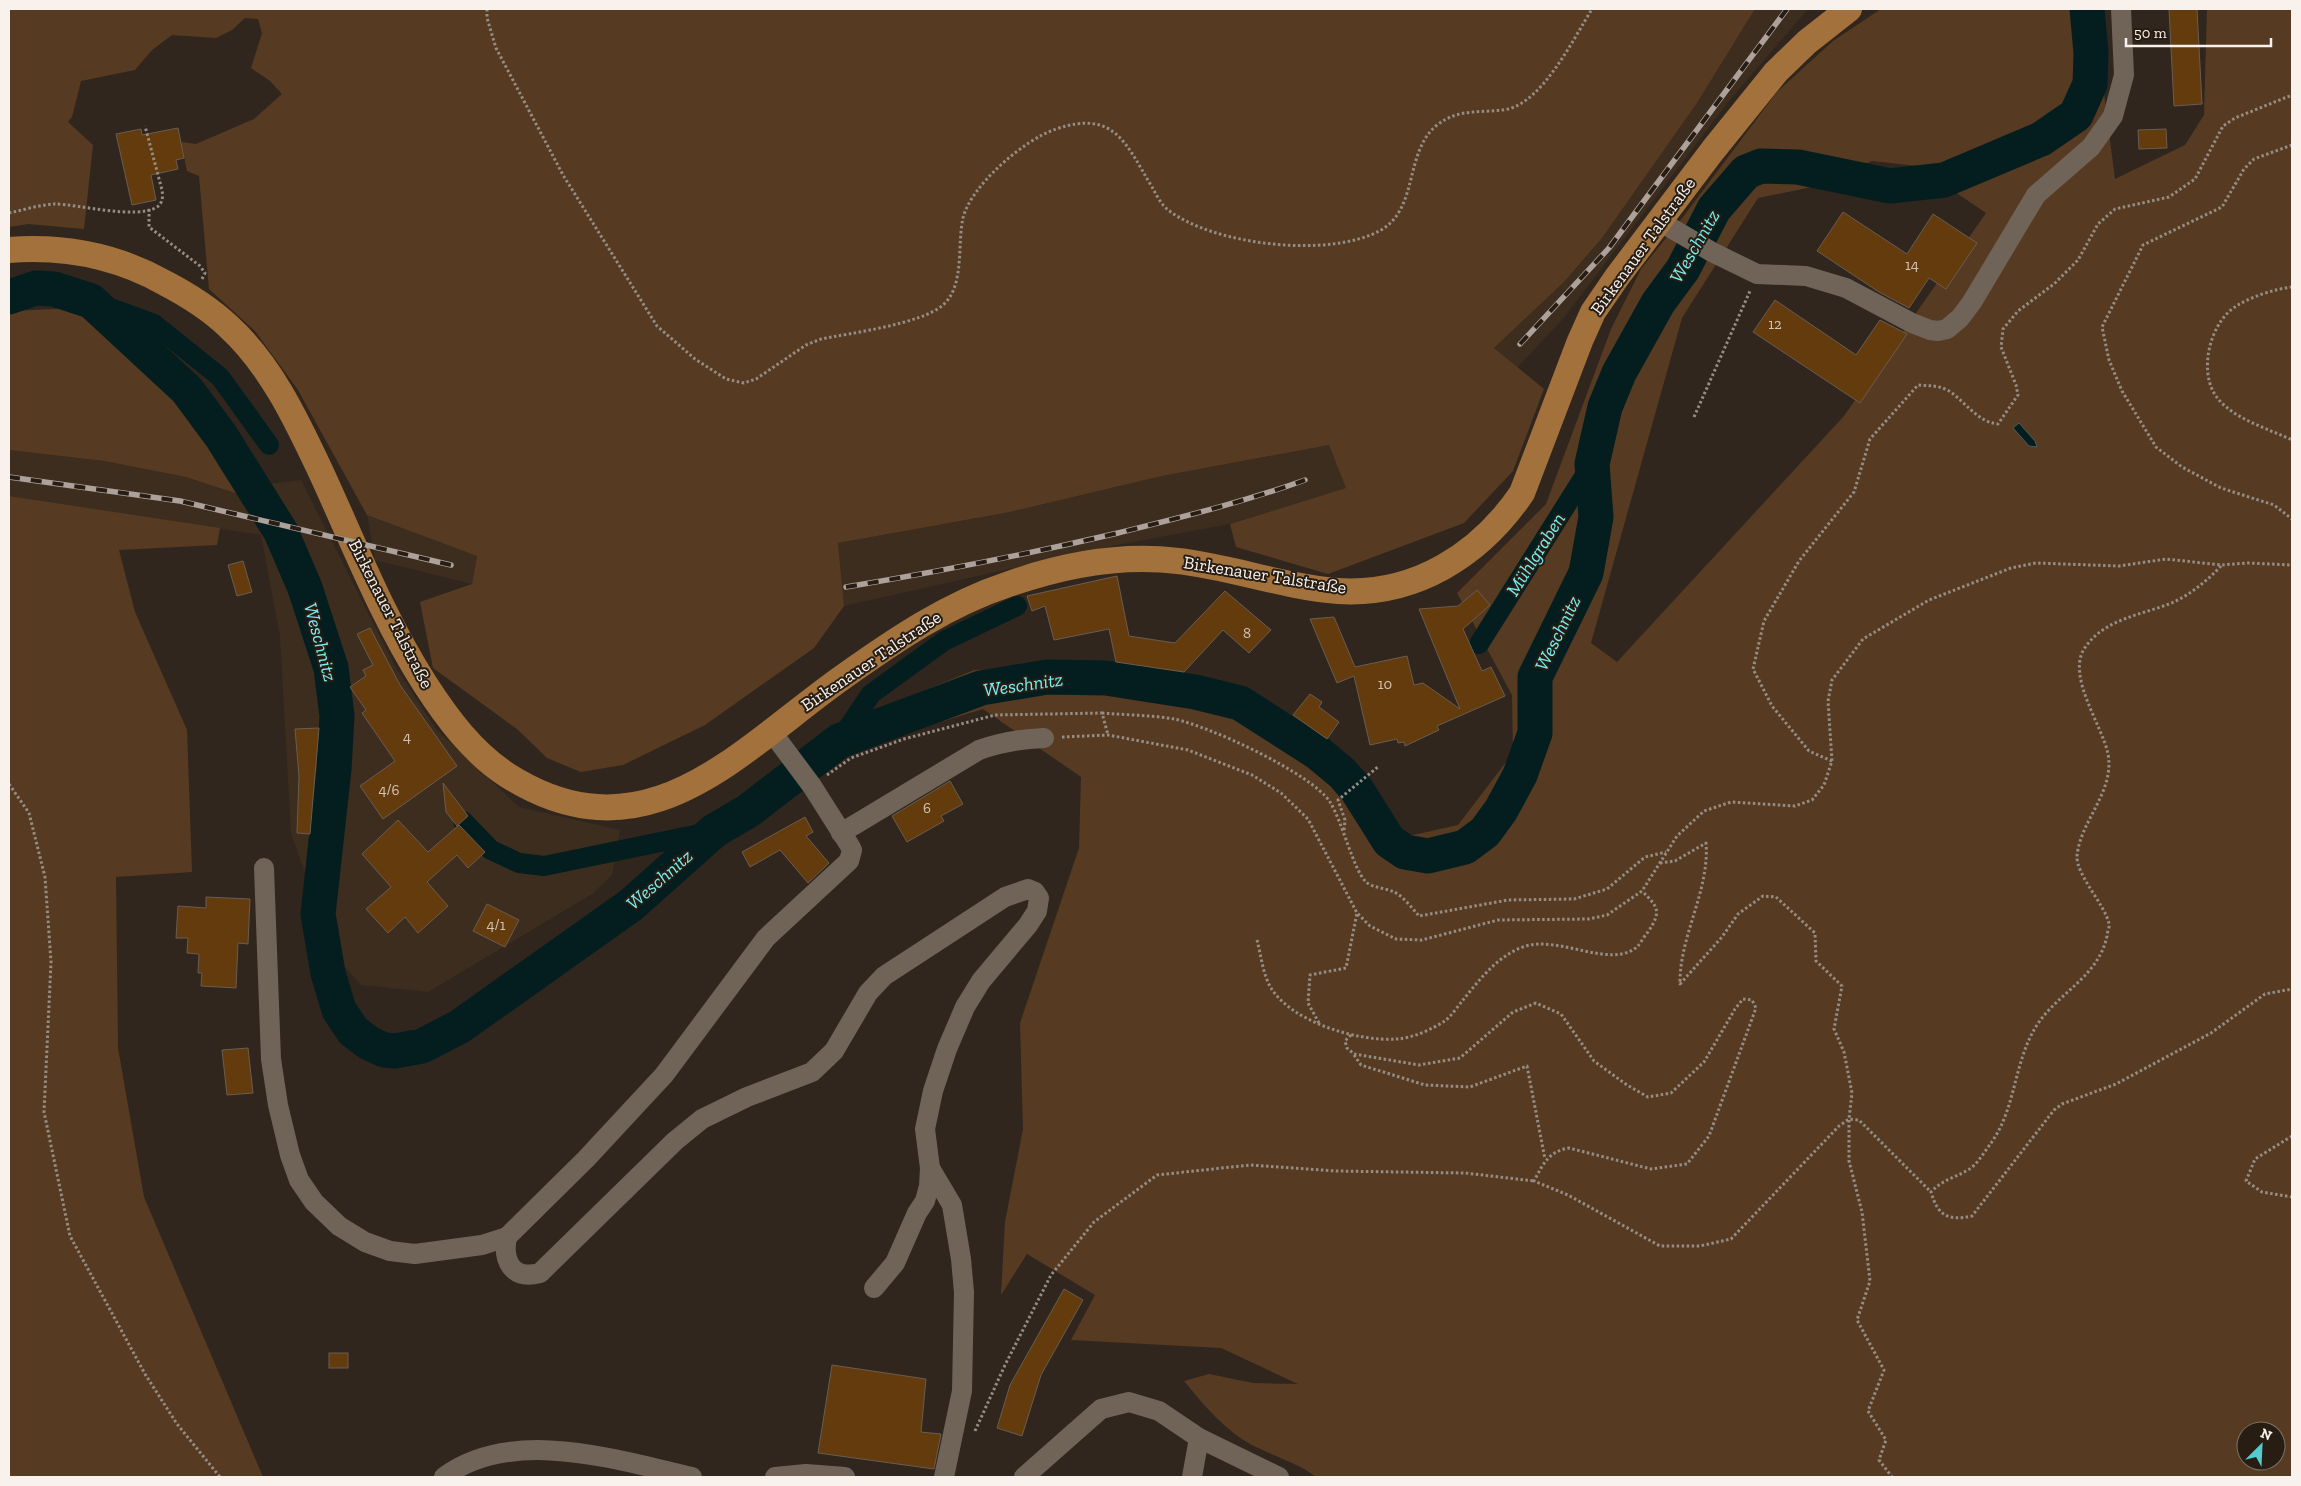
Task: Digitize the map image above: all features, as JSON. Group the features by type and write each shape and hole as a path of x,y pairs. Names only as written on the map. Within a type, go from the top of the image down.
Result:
{"main road":[{"name":"Birkenauer Talstraße","path":"9,250 63,250 108,258 146,272 191,297 230,327 247,346 294,416 412,664 455,728 490,763 538,792 578,804 623,808 651,803 679,793 723,768 842,677 918,626 1001,586 1034,575 1113,560 1178,561 1300,585 1341,591 1374,590 1404,584 1448,566 1487,536 1509,513 1522,493 1580,341 1593,312 1668,226 1776,72 1807,42 1849,9"}],"lane":[{"path":"1668,226 1712,252 1756,274 1806,276 1846,288 1912,323 1938,331 1947,328 1960,318 1972,302 2036,195 2091,147 2113,116 2124,75 2121,9"},
{"path":"264,868 272,1059 280,1114 290,1155 299,1180 314,1202 339,1226 365,1242 390,1251 415,1254 482,1244 507,1237 586,1159 664,1075 766,938 846,866 852,850 812,786 771,731"},
{"path":"841,833 979,750 999,743 1021,739 1044,738"},
{"path":"507,1237 504,1249 507,1262 512,1268 522,1274 532,1275 540,1273 675,1141 702,1119 747,1097 812,1072 834,1051 868,993 884,976 1005,896 1028,889 1035,892 1039,898 1037,911 1028,925 981,981 965,1007 947,1049 933,1091 925,1129 930,1168 929,1186 925,1201 917,1213 895,1263 874,1288"},
{"path":"930,1168 952,1206 961,1258 964,1292 962,1391 944,1477"},
{"path":"1024,1477 1101,1409 1128,1402 1159,1411 1199,1438 1279,1477"},
{"path":"1192,1477 1199,1438"},
{"path":"444,1477 453,1470 486,1455 527,1450 596,1455 692,1477"},
{"path":"775,1477 806,1474 846,1477"}],"path":[{"path":"487,9 487,18 496,48 562,176 657,326 695,359 726,378 744,383 756,379 806,345 821,339 925,316 944,304 955,284 963,216 980,187 1011,155 1054,129 1080,123 1099,124 1119,134 1165,207 1194,226 1248,240 1304,246 1343,242 1381,230 1397,216 1404,202 1419,147 1437,126 1458,113 1508,109 1524,102 1541,87 1592,9"},
{"path":"1832,761 1808,751 1772,706 1753,669 1764,621 1799,561 1854,492 1870,439 1918,385 1934,386 1949,391 1988,423 1998,424 2018,395 2001,347 2002,329 2018,311 2054,284 2078,260 2098,224 2115,209 2169,196 2195,179 2224,126 2235,118 2292,94"},
{"path":"9,213 54,204 116,212 149,209 158,206 163,199 145,126"},
{"path":"2292,145 2254,159 2244,169 2222,207 2143,245 2102,327 2108,360 2122,391 2156,446 2182,467 2221,488 2274,505 2292,519"},
{"path":"149,209 149,227 188,255 205,273 191,297"},
{"path":"1694,417 1756,274"},
{"path":"2292,287 2280,288 2237,305 2220,323 2209,350 2208,374 2214,394 2232,412 2292,440"},
{"path":"1044,738 1108,735 1188,750 1252,775 1281,793 1308,819 1357,913 1370,926 1396,939 1422,940 1498,920 1589,918 1607,915 1642,891 1677,836 1704,811 1731,802 1795,806 1812,800 1824,785 1832,761 1828,702 1832,680 1863,639 1929,600 2010,568 2036,563 2119,566 2166,559 2221,565 2248,563 2292,565"},
{"path":"1931,1192 1940,1182 1970,1169 1993,1141 2006,1110 2016,1072 2026,1045 2042,1018 2076,985 2103,953 2109,924 2077,859 2080,843 2105,789 2108,756 2094,714 2083,689 2079,667 2084,650 2101,629 2186,595 2208,580 2221,565"},
{"path":"812,786 851,758 904,739 995,715 1102,713 1174,719 1199,727 1281,763 1319,790 1329,801 1344,830 1360,875 1368,884 1396,892 1419,916 1508,900 1574,899 1607,889 1645,857 1667,852"},
{"path":"1102,713 1108,735"},
{"path":"1344,830 1345,820 1338,800 1379,766"},
{"path":"9,784 29,813 45,877 52,962 44,1112 70,1236 145,1374 177,1424 220,1477"},
{"path":"1659,863 1675,861 1706,842 1698,899 1680,967 1680,984 1722,937 1738,914 1763,896 1776,897 1815,933 1816,961 1842,986 1834,1029 1844,1052 1852,1093 1849,1119 1849,1161 1862,1212 1870,1280 1857,1320 1884,1370 1868,1410 1886,1440 1879,1460 1892,1477"},
{"path":"1257,940 1270,987 1286,1006 1319,1024 1351,1035 1397,1039 1423,1032 1447,1019 1502,958 1525,946 1549,943 1605,955 1622,954 1637,947 1657,918 1656,905 1642,891"},
{"path":"1319,1024 1308,1003 1310,975 1346,968 1357,913"},
{"path":"974,1434 1005,1364 1051,1275 1094,1222 1157,1175 1250,1165 1336,1170 1465,1173 1534,1181 1568,1195 1660,1246 1700,1246 1731,1239 1839,1126 1849,1119 1859,1120 1931,1192 1935,1204 1944,1214 1957,1219 1972,1216 2054,1110 2062,1104 2116,1084 2211,1033 2265,994 2292,988"},
{"path":"1354,1054 1419,1065 1460,1058 1513,1012 1536,1003 1562,1014 1594,1061 1627,1086 1648,1097 1671,1094 1704,1062 1735,1009 1743,999 1752,1000 1756,1008 1709,1136 1687,1164 1651,1169 1569,1148 1557,1150 1545,1159 1534,1181"},
{"path":"1351,1035 1345,1041 1347,1048 1354,1054 1361,1065 1425,1085 1470,1088 1527,1066 1545,1159"},
{"path":"2292,1136 2255,1159 2246,1181 2262,1192 2292,1197"}],"shaded area":[{"path":"9,9 1755,9 1697,103 1602,238 1564,282 1494,348 1544,389 1513,471 1464,523 1328,574 1236,547 1230,524 1346,488 1329,445 1162,476 1010,512 838,543 844,606 814,648 705,725 623,765 581,772 547,758 517,729 433,668 420,602 472,584 477,556 367,515 298,390 255,331 209,289 199,176 187,171 181,142 196,144 254,119 282,94 270,81 251,68 262,33 258,19 245,18 232,30 216,38 172,35 152,50 135,70 81,81 72,117 68,122 93,145 84,229 28,224 9,227"},
{"path":"1755,9 1808,9 1729,101 1562,320 1517,368 1494,348 1564,282 1602,238 1697,103"},
{"path":"1881,9 2093,9 2115,179 2185,145 2204,115 2207,9 2292,9 2292,1477 1316,1477 1294,1464 1243,1440 1216,1417 1184,1381 1209,1374 1253,1383 1298,1384 1221,1348 1071,1340 1095,1295 1027,1254 1001,1295 1005,1222 1023,1129 1020,1023 1079,848 1081,777 983,709 851,749 904,699 974,670 1122,667 1235,698 1323,761 1400,838 1458,825 1513,753 1512,695 1457,593 1546,504 1611,329 1641,269 1683,217 1777,92 1833,41","holes":["1872,161 1917,166 1986,213 1844,416 1617,662 1591,643 1682,318 1758,198 1812,187"]},
{"path":"72,308 176,395 231,467 250,498 186,477 104,461 9,450 9,314 14,311"},
{"path":"1329,445 1347,488 1230,524 1117,545 844,606 838,543 1010,512 1162,476"},
{"path":"9,450 104,461 186,477 250,498 257,512 253,486 301,480 396,668 436,729 519,807 620,830 612,875 592,894 428,992 361,985 334,955 291,833 280,636 261,535 9,496"},
{"path":"9,496 220,528 217,545 119,550 135,612 187,730 192,872 116,877 118,1048 144,1197 263,1477 9,1477"},
{"path":"367,515 477,556 472,584 375,560"}],"water":[{"path":"2019,423 2035,441 2037,447 2029,446 2013,428"}],"building":[{"path":"2169,9 2197,9 2202,104 2174,106"},
{"path":"178,128 184,158 176,160 178,169 151,175 156,200 132,205 116,134 141,129 142,135"},
{"path":"2166,129 2167,148 2139,149 2138,130"},
{"path":"1843,212 1907,254 1933,214 1977,243 1946,289 1929,278 1909,308 1879,292 1817,251"},
{"path":"1775,300 1856,355 1880,320 1907,334 1860,403 1753,332"},
{"path":"243,561 252,592 237,596 228,565"},
{"path":"1117,576 1129,636 1175,643 1225,591 1271,630 1249,653 1223,630 1184,672 1116,662 1109,629 1054,640 1045,606 1032,611 1027,596"},
{"path":"1477,590 1490,605 1463,629 1482,671 1491,667 1505,696 1437,726 1439,730 1405,746 1404,742 1398,743 1397,739 1370,745 1354,676 1337,683 1310,619 1334,617 1355,667 1407,656 1414,685 1423,683 1460,709 1419,609 1458,606"},
{"path":"370,628 400,685 457,766 383,819 360,786 395,761 362,713 366,710 350,687 366,676 363,670 373,665 357,634"},
{"path":"1310,694 1322,702 1319,707 1339,722 1327,739 1293,715"},
{"path":"319,728 310,834 297,833 299,776 295,729"},
{"path":"950,781 963,804 941,816 944,821 907,842 892,816"},
{"path":"443,783 468,816 457,826 446,812"},
{"path":"805,817 813,832 806,836 829,863 808,883 780,850 750,867 742,852"},
{"path":"398,820 428,852 459,825 485,852 468,868 457,855 427,882 448,906 418,933 405,917 388,933 366,909 391,887 362,854"},
{"path":"206,897 250,899 248,944 238,943 236,988 201,986 202,973 198,973 199,954 187,953 188,938 176,938 178,906 206,908"},
{"path":"487,904 519,920 505,947 473,931"},
{"path":"248,1048 253,1093 227,1095 222,1050"},
{"path":"1064,1289 1083,1300 1041,1375 1022,1436 997,1428 1010,1385"},
{"path":"329,1353 348,1353 348,1368 329,1368"},
{"path":"832,1365 926,1379 921,1432 941,1434 934,1469 818,1453"}],"waterway":[{"name":"Weschnitz","path":"9,297 36,288 54,289 91,301 187,390 221,436 281,532 305,588 331,668 337,716 334,769 318,914 328,973 339,1010 353,1031 369,1043 384,1050 395,1051 422,1046 459,1027 631,905 714,831 748,811 839,741 981,688 1047,677 1106,678 1195,692 1240,703 1318,753 1342,773 1357,790 1389,841 1405,852 1428,856 1465,847 1485,832 1501,810 1520,775 1535,733 1535,677 1586,573 1596,517 1592,464 1605,407 1619,373 1658,303 1683,269 1714,209 1746,172 1761,166 1798,167 1890,186 1944,180 2041,139 2076,115 2090,84 2091,53 2087,9"},
{"path":"91,301 154,324 220,377 269,445"},
{"name":"Mühlgraben","path":"1479,644 1592,464"},
{"path":"839,741 871,694 944,641 1017,606"},
{"path":"463,821 491,850 519,863 544,866 714,831"}],"railway":[{"path":"1520,344 1609,248 1787,9"},
{"path":"9,477 180,501 451,565"},
{"path":"846,587 982,562 1118,533 1236,502 1305,480"}]}
